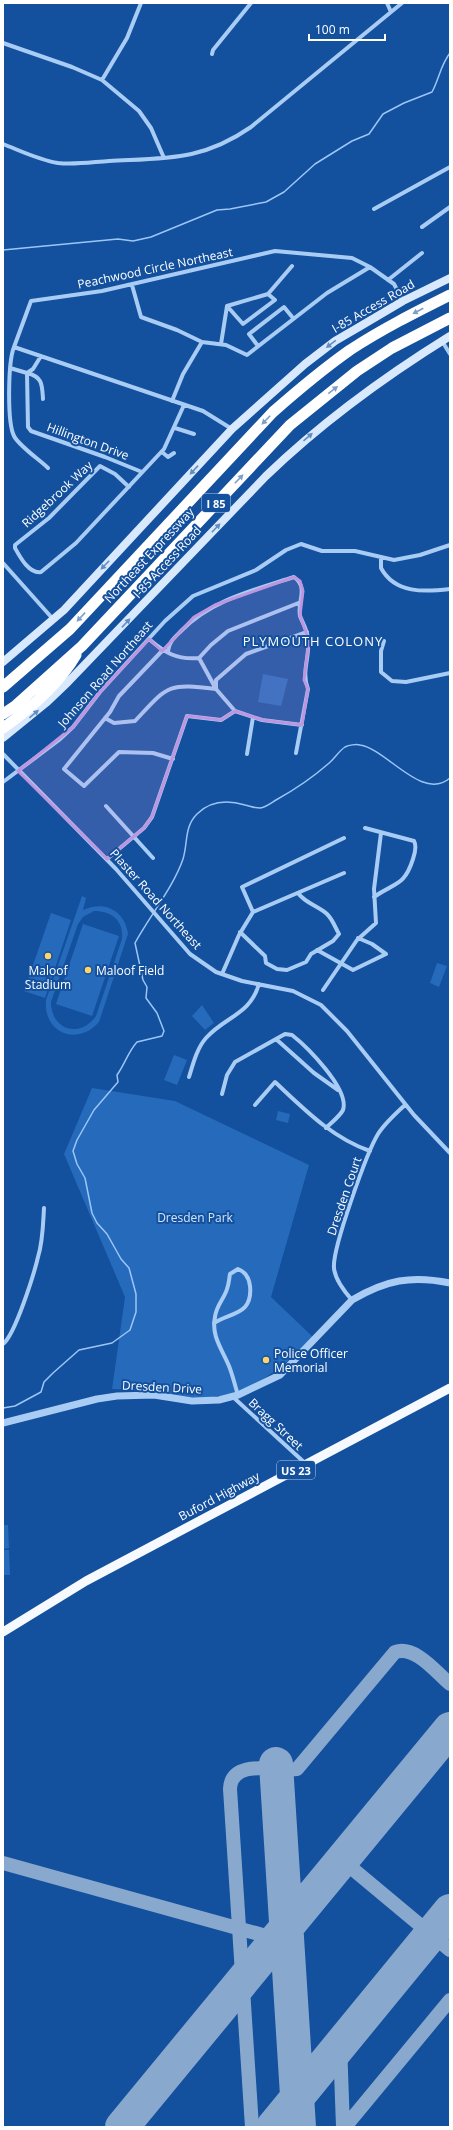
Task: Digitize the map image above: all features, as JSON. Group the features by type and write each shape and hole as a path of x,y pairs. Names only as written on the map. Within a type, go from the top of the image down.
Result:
{"highway":[{"name":"Northeast Expressway","path":"3,687 70,629 273,412 307,383 351,350 385,328 450,295"},
{"name":"Northeast Expressway","path":"3,714 15,706 82,646 290,425 357,370 392,348 450,318"},
{"path":"3,728 46,692 62,676 82,646"}],"main road":[{"name":"I-85 Access Road","path":"3,662 54,619 232,429 305,364 335,341 403,301 450,278"},
{"name":"I-85 Access Road","path":"3,738 46,703 73,678 266,476 295,449 323,424 378,382 450,336"},
{"name":"Buford Highway","path":"3,1632 86,1581 251,1492 306,1465 450,1388"}],"street":[{"path":"102,80 127,38 141,3"},
{"path":"212,54 213,50 251,3"},
{"path":"387,3 391,12"},
{"path":"3,144 58,163 164,158 193,155 213,149 233,139 310,79 402,3"},
{"path":"3,43 72,67 102,80 139,111 151,128 164,158"},
{"path":"374,209 450,167"},
{"path":"422,228 450,207"},
{"name":"Peachwood Circle Northeast","path":"14,347 30,301 102,291 132,285 275,251 352,258 370,267 394,284 403,301"},
{"path":"388,280 422,253"},
{"path":"227,306 268,294 292,266"},
{"path":"132,285 134,298 141,317 177,330 202,342 226,344 247,355 327,293 370,267"},
{"path":"227,306 243,324 274,300 268,294"},
{"path":"221,344 227,306"},
{"path":"258,346 249,334 284,307 293,318"},
{"path":"442,341 450,354"},
{"path":"172,401 183,374 202,342"},
{"path":"48,468 14,437 11,426 10,368 11,355 14,347 203,411 232,429"},
{"path":"27,373 34,369 41,356"},
{"path":"10,368 36,375 42,382 43,399"},
{"name":"Hillington Drive","path":"27,373 28,427 31,431 106,457 142,472"},
{"name":"Ridgebrook Way","path":"128,487 115,474 100,466 49,518 15,544 15,548 30,569 37,573 41,572 76,543 162,452 175,428 184,405"},
{"path":"175,428 194,434"},
{"path":"162,452 168,457 174,453"},
{"name":"Johnson Road Northeast","path":"3,782 60,740 73,728 100,692 149,639 193,596 256,570 294,546 301,544 322,551 355,551 394,560 404,559 450,545"},
{"path":"381,557 381,568 394,584 410,590 428,592 450,589"},
{"path":"3,562 54,619"},
{"path":"173,759 153,753 119,752 84,786 64,769 105,718 119,696 162,651 168,651 168,644 194,617 215,605 248,591 294,576 300,581 303,591 300,615 307,632 308,641 304,680 308,689 296,753"},
{"path":"149,639 162,651 172,656 186,660 200,658 211,645 228,631 301,602"},
{"path":"216,689 216,680 246,654 307,632"},
{"path":"384,641 381,651 381,672 392,681 406,682 450,673"},
{"path":"200,658 216,689 235,711 253,717 302,725"},
{"path":"105,718 114,723 135,721 162,692 175,687 186,686 216,689"},
{"path":"107,859 144,828 152,817 187,716 221,720 235,711"},
{"path":"247,754 253,717"},
{"name":"Plaster Road Northeast","path":"3,754 18,771 107,859 190,954 205,966 222,974 304,995 321,1005 342,1026 405,1105 449,1151"},
{"path":"106,806 153,858"},
{"path":"365,828 414,841 415,855 405,878 397,885 374,897"},
{"path":"323,990 358,938 376,922 374,897 380,833"},
{"path":"253,912 242,887 344,838"},
{"path":"222,974 240,932 253,912 344,873"},
{"path":"240,932 265,956 266,963 282,971 306,962 311,954 333,941 339,934 332,920 326,914 302,898 298,893"},
{"path":"317,950 353,970 386,954 372,944 358,938"},
{"path":"189,1077 202,1044 211,1033 252,1001 259,984"},
{"path":"222,1094 227,1075 235,1062 285,1034 292,1035 330,1073 340,1091 344,1103 342,1110 326,1128"},
{"path":"276,1039 318,1077 340,1091"},
{"path":"255,1105 275,1082 326,1128 354,1146 370,1151"},
{"name":"Dresden Court","path":"352,1300 336,1276 334,1260 336,1248 370,1151 386,1124 405,1105"},
{"path":"3,1344 12,1333 38,1256 43,1228 44,1208"},
{"path":"214,1323 237,1314 249,1300 249,1282 246,1274 238,1269 230,1274 227,1288 218,1306 214,1323 215,1338 229,1365 236,1396"},
{"name":"Dresden Drive","path":"3,1423 97,1399 117,1396 154,1395 192,1401 236,1396 280,1375 352,1300 366,1290 395,1281 424,1279 450,1283"},
{"name":"Bragg Street","path":"236,1396 306,1465"}],"highlighted area":[{"path":"294,577 300,581 303,591 300,615 309,641 304,680 308,689 302,725 262,720 235,711 221,720 187,716 152,817 144,828 107,859 18,771 73,727 100,692 149,639 162,651 194,617 215,605"}],"green space":[{"path":"263,674 288,679 281,706 258,702"},
{"path":"82,896 86,898 83,910 98,906 112,909 118,913 123,919 128,934 99,1022 90,1030 81,1034 72,1035 63,1033 50,1021 46,1000","holes":["94,911 100,911 116,918 121,927 122,939 96,1016 82,1027 75,1029 68,1028 61,1025 56,1019 52,1012 51,1002 78,924 83,917"]},
{"name":"Maloof Stadium","path":"51,913 71,920 45,998 24,991"},
{"name":"Maloof Field","path":"83,924 119,936 92,1016 56,1004"},
{"path":"437,963 447,966 439,987 430,983"},
{"path":"202,1005 214,1023 205,1030 192,1016"},
{"path":"174,1055 187,1060 177,1085 164,1080"},
{"name":"Dresden Park","path":"92,1088 175,1101 309,1165 271,1297 313,1337 287,1361 259,1382 227,1395 210,1397 191,1397 112,1389 125,1297 64,1154"},
{"path":"278,1111 290,1114 288,1123 276,1120"},
{"path":"3,1525 8,1525 9,1548 3,1549"},
{"path":"3,1550 9,1550 10,1575 3,1575"}],"waterway":[{"path":"3,250 118,239 133,241 151,237 217,210 266,202 284,192 315,164 352,141 369,134 383,114 404,103 432,92 444,62 450,53"},
{"path":"3,1408 15,1406 41,1392 44,1382 79,1350 112,1343 130,1330 136,1312 136,1294 129,1268 121,1259 107,1234 97,1223 92,1213 85,1178 77,1164 73,1151 77,1140 94,1110 118,1082 117,1075 137,1042 162,1036 164,1031 157,1013 146,998 147,987 143,980 135,943 174,880 185,853 188,830 193,819 202,810 213,804 232,802 258,808 266,806 309,779 328,764 343,749 352,745 360,745 382,755 416,779 428,784 439,784 450,778"}],"taxiway":[{"path":"252,2127 230,1789 232,1779 238,1773 256,1768 297,1769 395,1652 410,1652 418,1656 450,1684"},
{"path":"342,1860 450,1950"},
{"path":"3,1863 277,1939"},
{"path":"345,2127 450,2000"},
{"path":"340,2044 343,2127"}],"runway":[{"path":"122,2127 450,1729"},
{"path":"276,1764 299,2127"},
{"path":"273,2127 450,1911"}],"place":[{"name":"Maloof Stadium","path":"48,956"},
{"name":"Maloof Field","path":"88,970"},
{"name":"Police Officer Memorial","path":"266,1360"}],"district":[{"name":"PLYMOUTH COLONY","path":"313,641"}]}
